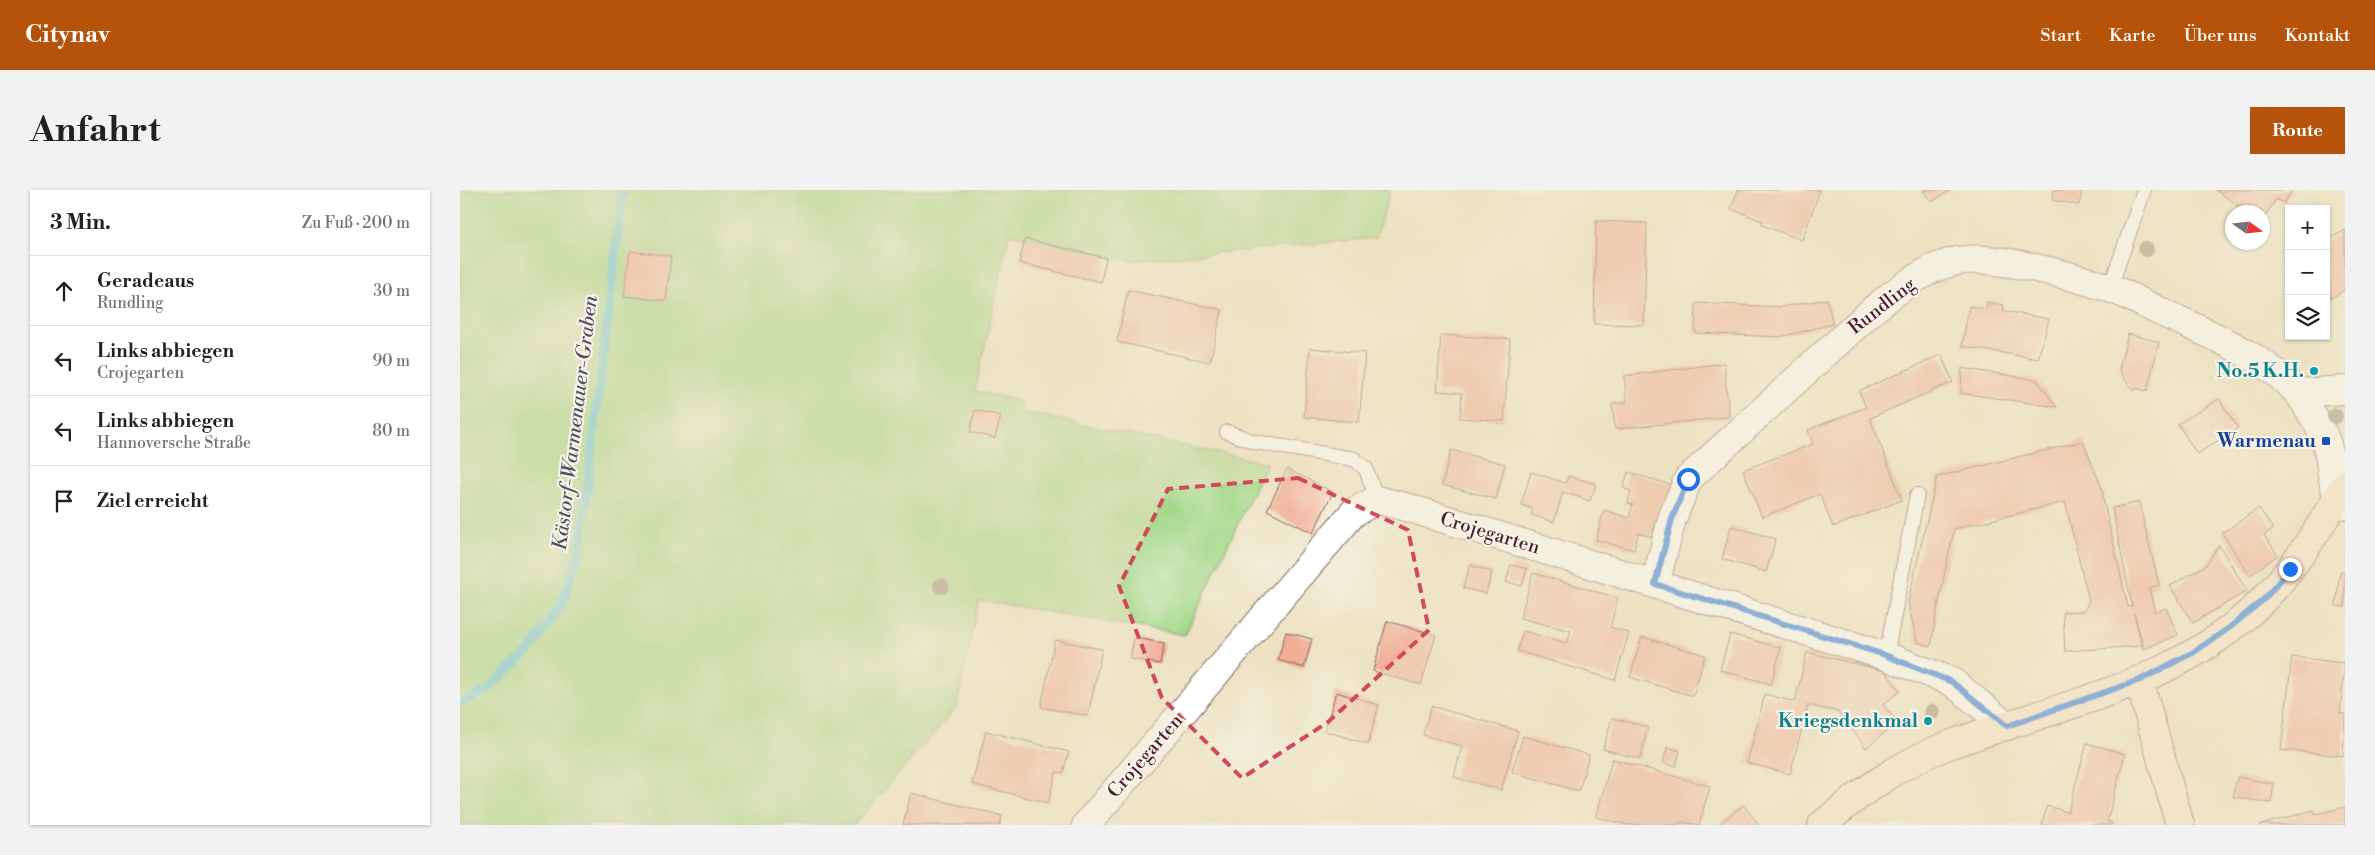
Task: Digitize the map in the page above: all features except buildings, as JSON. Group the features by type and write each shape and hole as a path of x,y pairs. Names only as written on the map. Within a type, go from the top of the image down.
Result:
{"street":[{"name":"Rundling","path":"1655,584 1672,519 1688,479 1897,291 1919,276 1946,264 1966,259 2025,267 2110,288 2231,344 2277,375 2298,393 2326,441 2342,496"},
{"path":"2298,393 2345,390"},
{"path":"1822,825 1849,802 1899,768 1948,745 2140,680 2194,652 2229,628 2264,599 2312,540 2342,496"},
{"name":"Crojegarten","path":"1086,825 1354,512 1377,500 1406,507 1886,656 1952,682 2007,726"},
{"path":"2140,680 2180,825"}],"lane":[{"path":"2110,288 2144,190"},
{"path":"1227,432 1254,442 1354,459 1366,469 1377,500"},
{"path":"1886,656 1917,495"}],"highlighted area":[{"path":"1298,478 1408,530 1429,630 1328,722 1242,778 1162,698 1119,586 1168,489"}],"green space":[{"path":"460,190 1390,190 1376,238 1128,261 1009,234 975,391 1020,401 1018,411 1267,463 1185,635 979,600 956,708 854,825 460,825"}],"waterway":[{"name":"Kästorf-Warmenauer-Graben","path":"460,704 488,689 530,650 562,604 580,550 623,190"}],"place":[{"name":"No.5 K.H.","path":"2314,371"},
{"name":"Warmenau","path":"2326,441"},
{"name":"Kriegsdenkmal","path":"1928,721"}],"route":[{"path":"1688,479 1672,519 1655,584 1882,654 1952,682 2007,726 2140,680 2194,652 2229,628 2264,599 2290,569"}]}
